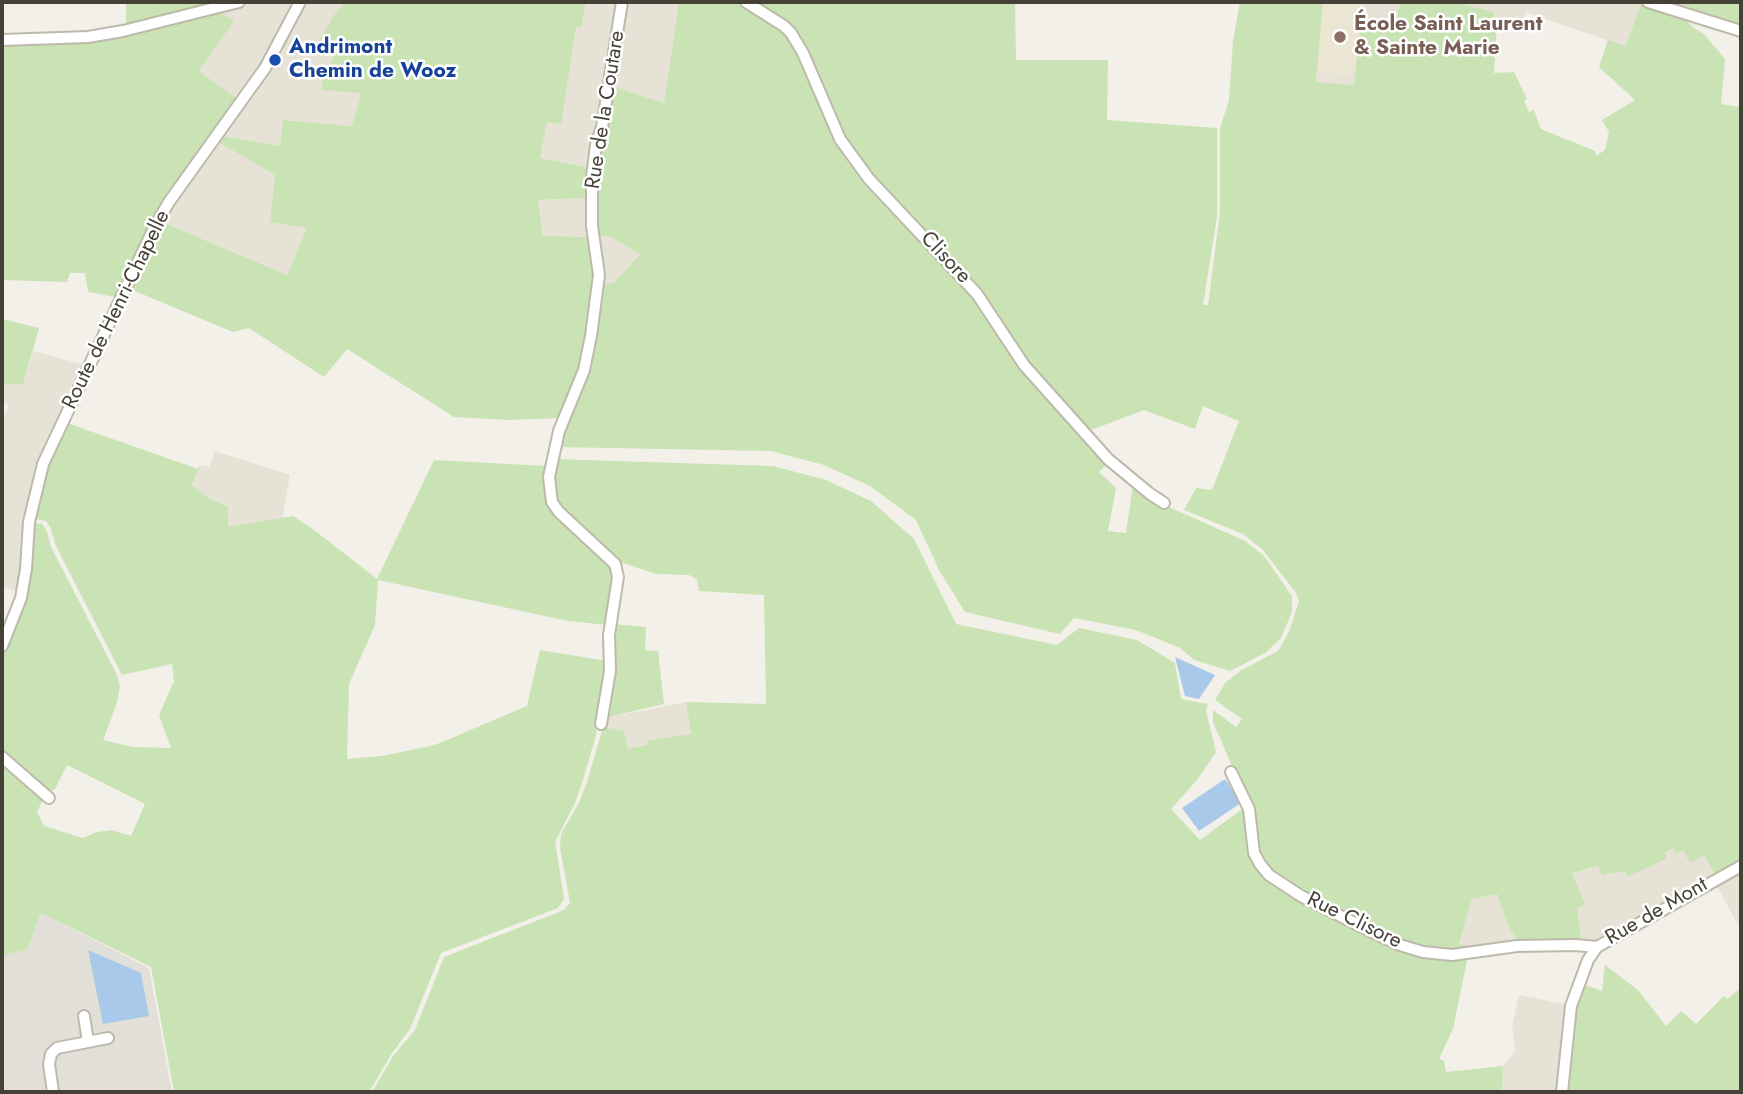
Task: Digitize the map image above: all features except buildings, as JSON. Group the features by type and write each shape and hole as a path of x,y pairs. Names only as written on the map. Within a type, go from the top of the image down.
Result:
{"street":[{"path":"2,40 88,37 123,32 239,2"},
{"name":"Route de Henri-Chapelle","path":"2,646 21,598 29,522 43,464 155,226 169,202 265,68 300,2"},
{"name":"Rue de la Coutare","path":"601,724 610,671 609,635 618,577 615,564 559,512 552,502 549,477 559,431 584,370 596,303 599,275 592,226 592,177 596,145 603,127 622,2"},
{"name":"Clisore","path":"746,2 785,26 791,33 803,53 840,139 869,178 977,294 1024,365 1097,448 1164,503"},
{"path":"1648,2 1741,31"},
{"path":"2,757 49,797"},
{"name":"Rue Clisore","path":"1231,772 1249,809 1254,853 1269,875 1301,896 1378,935 1423,952 1452,955 1517,946 1597,947"},
{"name":"Rue de Mont","path":"1562,1092 1571,1006 1588,960 1597,947 1741,866"},
{"path":"84,1016 88,1042"},
{"path":"54,1092 49,1064 51,1054 57,1048 108,1038"}],"shaded area":[{"path":"248,2 345,2 334,15 314,51 337,52 324,72 361,93 352,126 283,120 280,146 224,136 245,104 199,71 233,21 214,9"},
{"path":"586,2 679,2 664,103 595,168 540,158 547,122 560,124 576,26 581,26"},
{"name":"École Saint Laurent & Sainte Marie","path":"1323,2 1400,2 1396,20 1361,20 1354,85 1316,82"},
{"name":"École Saint Laurent & Sainte Marie","path":"1323,2 1364,2 1357,75 1316,73"},
{"path":"1455,2 1641,3 1626,47 1526,12 1519,29 1497,23 1493,12"},
{"path":"218,142 275,175 307,228 287,275 162,222 186,182"},
{"path":"588,198 591,237 543,236 538,200"},
{"path":"595,235 611,237 640,254 614,283 601,284"},
{"path":"33,351 85,365 37,469 18,592 2,587 2,420 9,405 2,401 2,385 23,384"},
{"path":"215,451 290,475 282,518 228,528 228,507 207,497 192,485 199,465 209,467"},
{"path":"686,702 691,734 648,740 648,745 628,749 603,727 604,718"},
{"path":"1674,849 1704,855 1715,875 1599,941 1582,942 1572,873 1599,866 1625,871 1627,877 1667,857 1665,854"},
{"path":"1741,868 1741,930 1715,883"},
{"path":"1497,894 1509,928 1519,943 1469,950 1459,944 1472,899"},
{"path":"41,913 149,968 172,1092 2,1092 2,955 27,950"},
{"path":"1519,995 1569,1005 1559,1092 1502,1092 1503,1066 1515,1051 1512,1026"}],"green space":[{"path":"126,2 225,2 126,28"},
{"path":"345,2 586,2 581,27 576,27 561,124 547,122 540,158 587,167 588,198 538,200 543,236 591,237 596,276 583,361 561,418 509,420 454,417 347,349 324,377 249,328 233,332 130,289 162,222 287,275 307,228 270,222 275,175 218,142 224,136 280,146 283,120 352,126 361,93 321,90 324,72 337,52 313,51 334,15"},
{"path":"679,2 741,2 790,34 830,128 945,260 1108,463 1099,472 1116,488 1108,531 1126,533 1133,485 1160,503 1245,541 1264,556 1292,596 1292,612 1281,638 1265,653 1230,671 1194,660 1180,648 1136,630 1074,618 1060,634 965,612 939,570 916,520 870,486 824,465 771,451 557,447 588,365 601,284 614,283 640,254 611,237 595,235 595,168 611,86 664,103"},
{"path":"750,2 1015,2 1016,60 1108,60 1107,120 1217,128 1217,217 1203,305 1208,305 1220,212 1220,128 1229,100 1233,41 1240,2 1323,2 1316,82 1354,85 1361,19 1396,20 1400,2 1455,2 1493,12 1497,23 1494,73 1514,72 1527,99 1524,101 1529,112 1534,110 1541,129 1595,151 1596,156 1605,150 1609,132 1602,120 1635,100 1599,67 1608,40 1626,46 1641,3 1682,16 1704,34 1725,59 1721,104 1741,107 1741,861 1715,875 1704,855 1690,863 1683,850 1676,853 1674,849 1665,853 1667,858 1628,877 1625,871 1602,875 1598,866 1572,873 1585,904 1577,908 1582,942 1519,943 1509,928 1497,894 1472,899 1459,944 1470,946 1453,1029 1439,1059 1444,1061 1446,1072 1503,1066 1502,1092 372,1092 393,1056 415,1030 444,957 564,910 570,903 560,847 561,834 579,803 603,727 624,731 628,749 647,745 648,740 691,734 686,702 766,704 764,595 699,591 697,579 689,575 656,574 615,560 554,502 553,459 773,466 826,480 871,501 914,539 956,624 1057,645 1079,628 1137,640 1175,663 1181,699 1208,704 1206,711 1216,752 1197,780 1171,809 1200,840 1248,803 1213,722 1213,710 1236,727 1242,719 1215,700 1225,683 1240,671 1278,651 1289,632 1299,601 1296,593 1263,550 1243,534 1184,510 1196,488 1212,490 1239,421 1203,406 1195,429 1144,410 1086,432 1025,361 984,297 947,254 866,172 847,146 802,45"},
{"path":"1664,2 1741,2 1741,24 1726,22"},
{"path":"214,9 234,21 199,71 239,100 157,210 115,297 88,292 85,273 70,273 67,282 2,280 2,42 72,38"},
{"path":"2,319 39,328 23,384 2,385"},
{"path":"67,423 198,469 192,485 207,497 228,507 228,527 293,516 377,579 434,460 547,466 548,499 561,521 615,570 607,625 568,621 378,580 375,625 349,684 347,759 382,756 435,745 527,706 540,650 607,661 596,735 575,803 555,842 564,899 558,908 441,953 410,1029 369,1092 174,1092 151,967 41,913 27,950 2,955 2,764 44,797 37,812 44,826 83,838 112,830 131,836 145,804 67,765 55,789 49,793 2,757 2,654 17,621 28,586 35,523 42,524 47,531 51,547 117,675 120,686 117,703 103,740 132,747 171,748 159,715 174,681 172,664 122,675 56,546 50,527 46,521 35,519 43,474"},
{"path":"612,624 646,627 645,650 658,651 664,704 604,718"},
{"path":"1605,965 1638,990 1666,1026 1681,1011 1696,1024 1724,996 1727,999 1741,988 1741,1092 1565,1092 1575,1006 1582,984 1602,991"}],"water":[{"path":"1175,657 1215,675 1199,699 1185,696"},
{"path":"1225,779 1241,803 1199,831 1182,808"},
{"path":"88,950 141,973 149,1016 103,1024"}],"place":[{"name":"École Saint Laurent & Sainte Marie","path":"1340,37"},
{"name":"Andrimont Chemin de Wooz","path":"275,60"}]}
